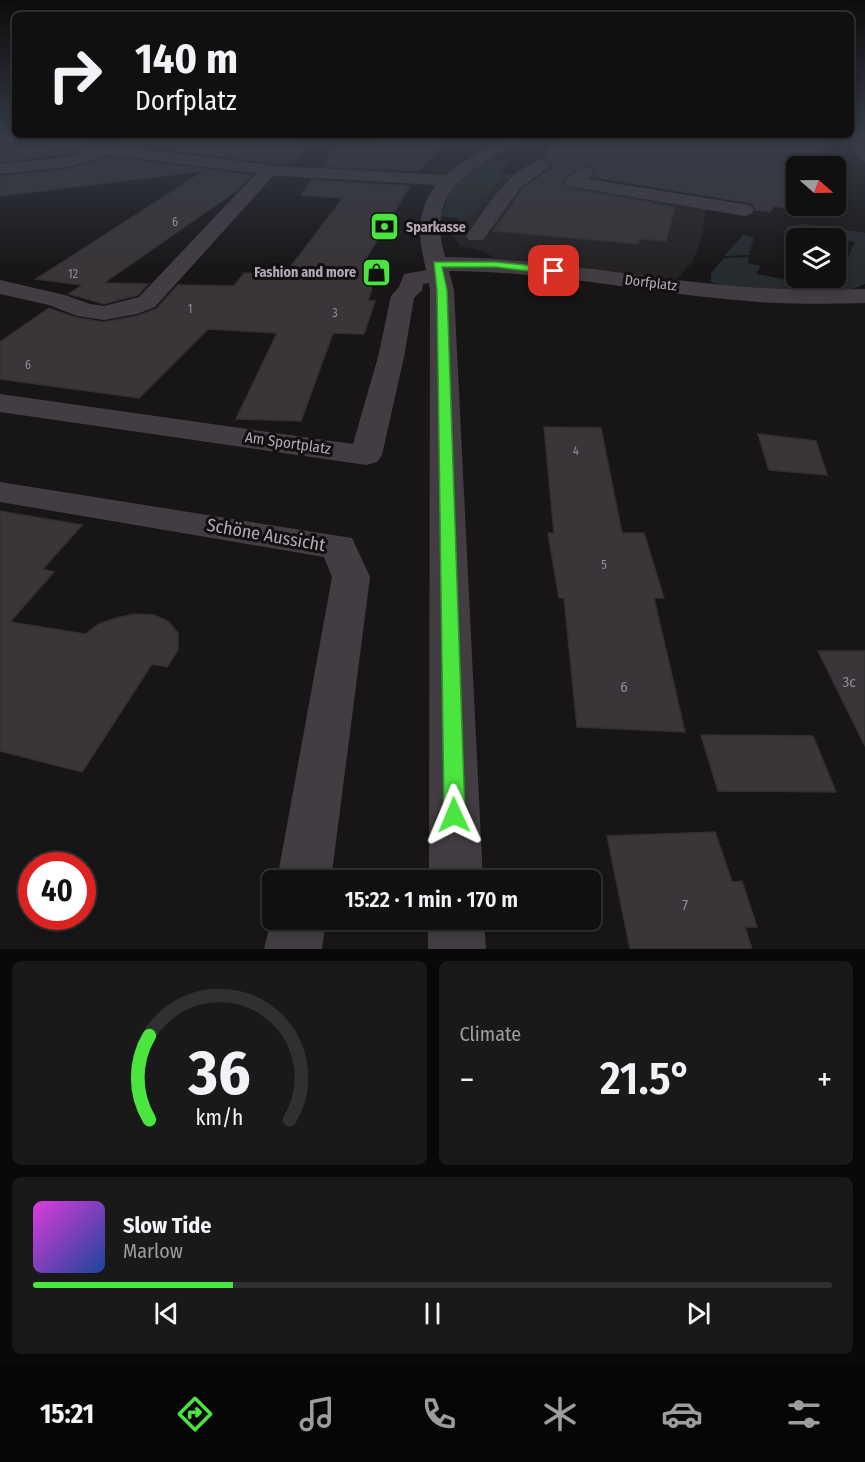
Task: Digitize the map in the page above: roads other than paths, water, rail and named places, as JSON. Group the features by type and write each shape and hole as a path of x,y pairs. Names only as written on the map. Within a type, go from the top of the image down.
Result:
{"street":[{"path":"0,287 57,300 86,311 104,313 128,309 147,302 256,183"},
{"path":"444,183 436,194 429,216 430,242 442,290 456,870"},
{"path":"476,236 515,183"},
{"path":"582,183 744,210"},
{"name":"Dorfplatz","path":"438,269 496,264 775,298 828,299 865,296"},
{"name":"Am Sportplatz","path":"0,403 366,454 404,296 410,290 412,279 438,269"},
{"name":"Schöne Aussicht","path":"0,492 339,547 351,577 306,870"},
{"path":"293,949 296,930"},
{"path":"456,930 457,949"}],"place":[{"name":"Sparkasse","path":"385,227"},
{"name":"Fashion and more","path":"377,272"}]}
